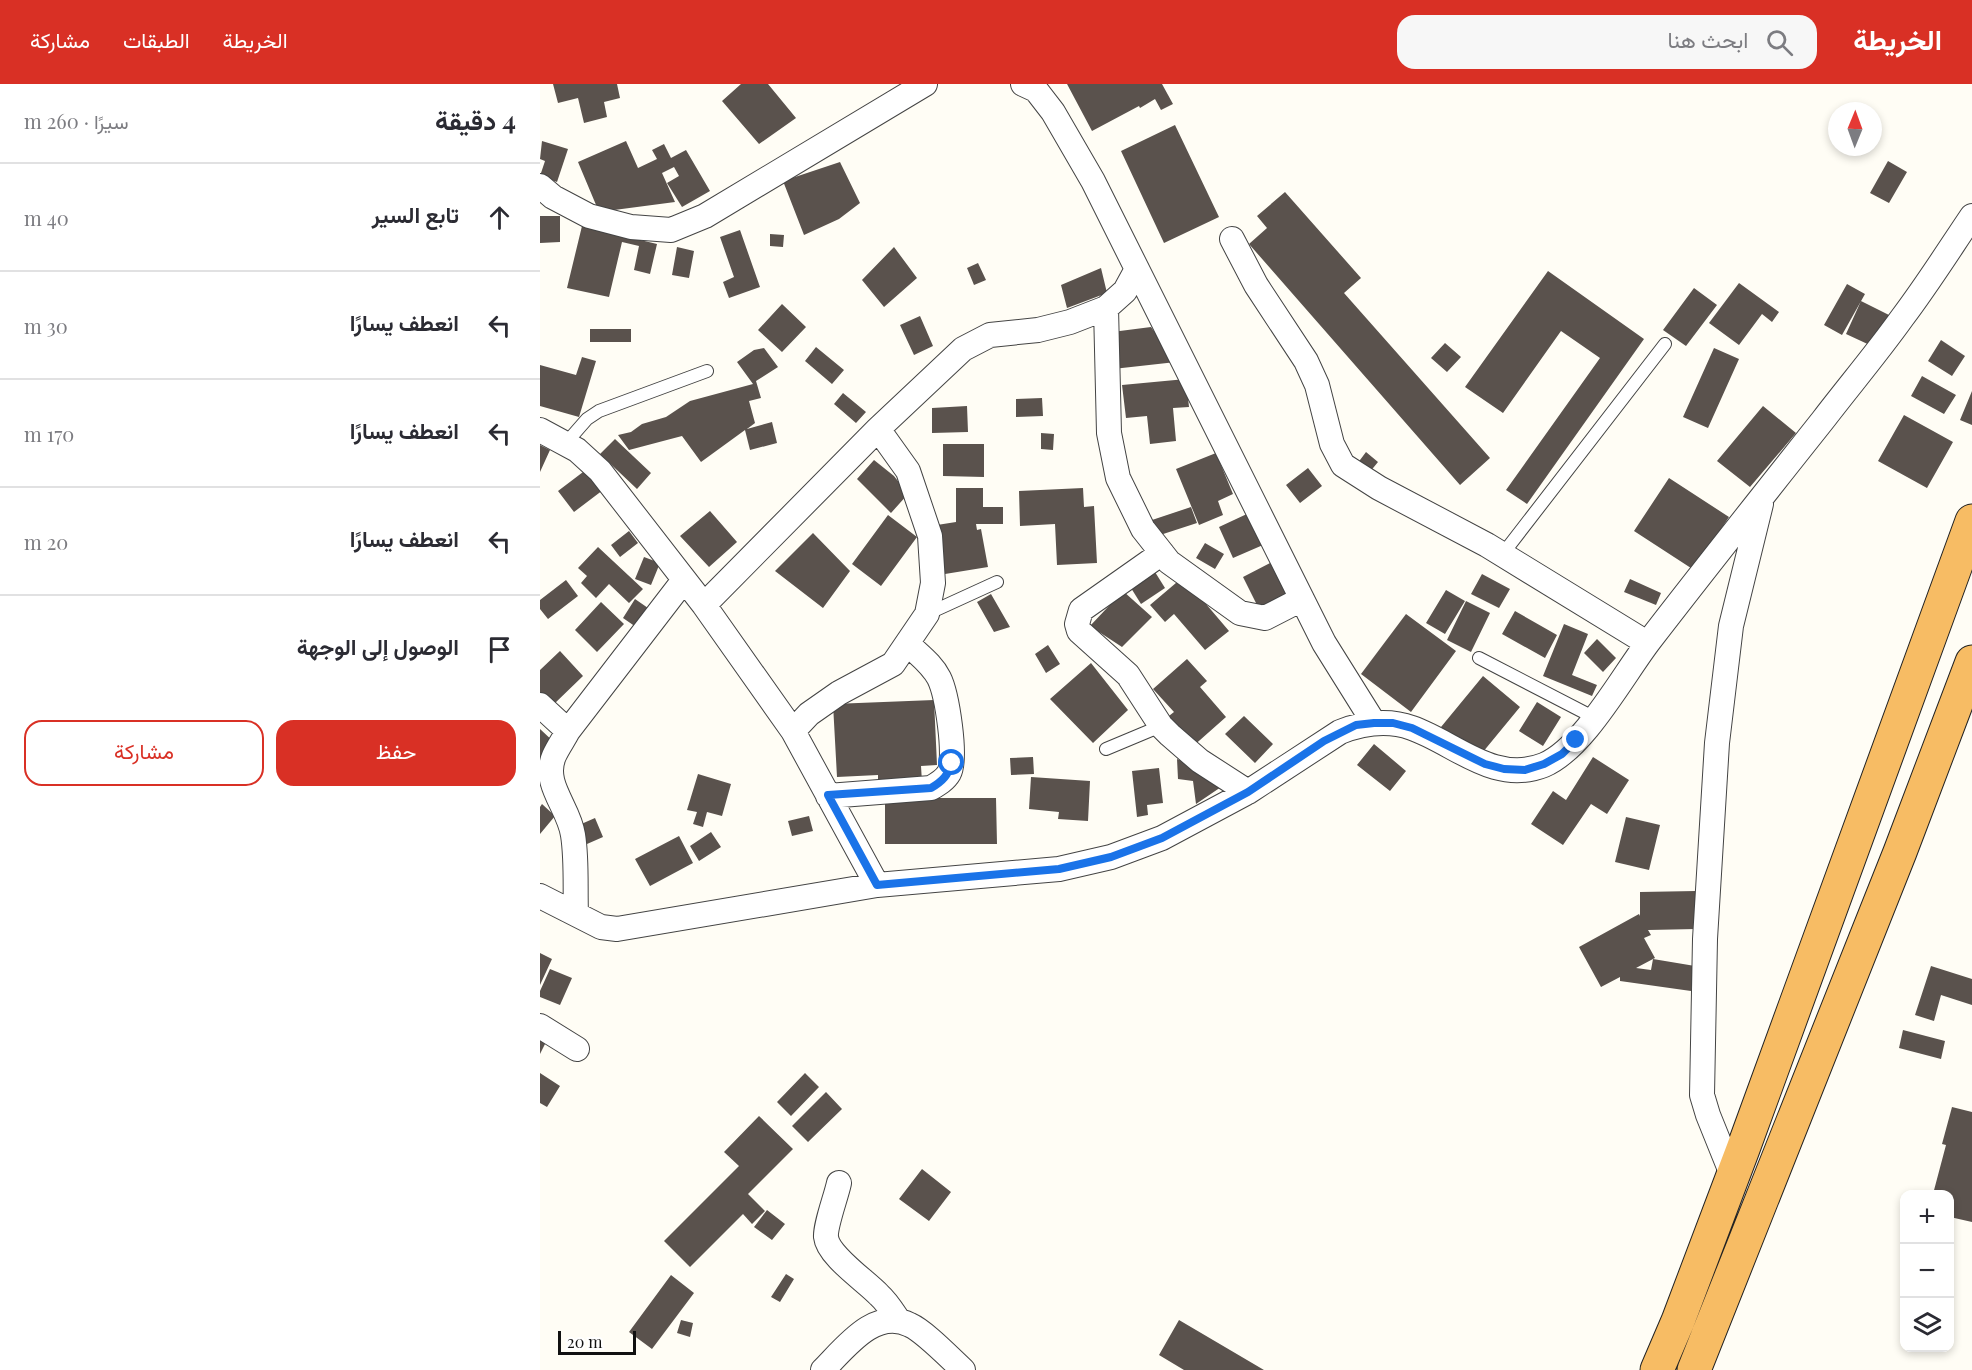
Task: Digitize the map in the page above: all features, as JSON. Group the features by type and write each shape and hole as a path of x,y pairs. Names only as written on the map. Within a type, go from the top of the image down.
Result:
{"highway":[{"path":"1657,1370 1733,1177 1972,521"},
{"path":"1694,1370 1896,863 1972,662"}],"street":[{"path":"540,186 553,197 589,216 631,227 671,230 705,216 925,84"},
{"path":"1023,84 1036,90 1053,112 1093,181 1324,643 1374,723"},
{"path":"540,896 601,927 617,929 877,885 1059,869 1111,857 1162,838 1248,792 1340,732 1356,725 1393,723 1412,728 1485,764 1504,769 1525,770 1544,764 1562,754 1595,718 1647,643 1902,319 1972,216"},
{"path":"1232,239 1256,285 1306,361 1317,385 1332,444 1343,465 1379,488 1502,555 1647,643"},
{"path":"704,606 878,429 963,349 990,335 1038,330 1070,322 1106,308 1125,291 1137,269"},
{"path":"1106,308 1108,432 1118,478 1143,530 1168,562 1240,613 1265,618 1302,599"},
{"path":"793,731 809,714 839,693 893,664 927,614 933,583 930,536 908,471 878,429"},
{"path":"540,430 577,450 600,471 704,606 793,731 877,885"},
{"path":"1733,1177 1702,1095 1705,939 1717,743 1731,626 1763,495"},
{"path":"1162,553 1081,610 1077,624 1079,631 1128,675 1161,726 1200,761 1248,792"},
{"path":"576,914 574,836 570,819 555,792 551,774 554,757 568,731 684,580"},
{"path":"828,795 931,788 949,774 952,752 946,694 933,668 908,644"},
{"path":"540,705 568,731"},
{"path":"540,1026 577,1049"},
{"path":"839,1183 826,1230 829,1247 880,1296 900,1321"},
{"path":"823,1370 862,1333 886,1320 912,1325 963,1370"}],"lane":[{"path":"1502,555 1665,344"},
{"path":"566,443 586,420 600,411 706,371"},
{"path":"927,614 997,582"},
{"path":"1479,658 1595,718"},
{"path":"1106,749 1161,726"}],"building":[{"path":"553,84 617,84 620,98 604,102 607,117 584,123 578,98 558,103"},
{"path":"741,84 768,84 796,118 759,144 722,101"},
{"path":"1067,84 1162,84 1173,104 1161,110 1155,99 1092,131"},
{"path":"1175,125 1219,217 1164,243 1121,151"},
{"path":"542,141 568,149 557,182 540,176 545,161 540,159"},
{"path":"626,141 638,168 657,159 652,150 664,144 671,158 686,150 710,191 682,207 667,183 679,176 674,167 662,173 675,202 599,212 578,162"},
{"path":"1888,161 1907,172 1889,203 1870,193"},
{"path":"840,162 860,203 839,219 804,235 783,181"},
{"path":"1285,192 1361,278 1344,293 1490,458 1460,485 1249,244 1267,228 1257,216"},
{"path":"540,216 560,216 560,242 540,243"},
{"path":"582,226 657,244 650,274 634,270 639,246 622,242 609,297 567,288"},
{"path":"740,230 760,287 729,298 723,282 734,277 720,237"},
{"path":"770,234 784,235 783,247 770,246"},
{"path":"677,247 694,251 689,278 672,275"},
{"path":"894,247 917,278 884,307 862,280"},
{"path":"978,263 986,280 974,285 967,268"},
{"path":"1101,268 1107,293 1067,308 1061,285"},
{"path":"1548,271 1644,339 1527,504 1506,490 1600,358 1561,331 1503,413 1465,387"},
{"path":"1739,283 1779,312 1772,322 1762,314 1739,345 1709,323"},
{"path":"1847,284 1865,294 1842,335 1824,325"},
{"path":"1694,288 1717,305 1686,346 1663,330"},
{"path":"1861,301 1889,315 1874,347 1846,334"},
{"path":"782,304 806,327 782,352 758,330"},
{"path":"920,316 933,346 914,355 900,325"},
{"path":"1151,327 1176,362 1113,369 1112,332"},
{"path":"590,329 631,329 631,342 590,342"},
{"path":"1941,340 1965,356 1952,376 1928,361"},
{"path":"1445,343 1461,357 1447,372 1431,358"},
{"path":"816,347 844,370 832,384 805,361"},
{"path":"764,348 778,367 756,381 761,398 749,401 755,423 747,429 772,422 777,443 750,450 745,430 701,462 682,436 629,450 618,435 631,432 642,424 666,417 690,401 753,384 737,362 754,350"},
{"path":"1714,348 1739,359 1708,428 1683,417"},
{"path":"582,357 596,361 579,417 540,406 540,365 576,375"},
{"path":"1922,376 1956,395 1944,414 1911,396"},
{"path":"1186,379 1189,407 1173,408 1176,441 1150,444 1147,416 1126,418 1122,385"},
{"path":"1972,391 1972,425 1960,420"},
{"path":"843,393 866,412 856,423 834,404"},
{"path":"1042,398 1043,416 1016,417 1016,399"},
{"path":"967,406 968,432 932,433 932,408"},
{"path":"1763,406 1796,433 1750,487 1717,461"},
{"path":"1904,415 1953,442 1927,488 1878,461"},
{"path":"1041,433 1054,434 1053,450 1041,449"},
{"path":"615,439 651,473 637,489 600,454"},
{"path":"943,444 984,444 984,477 943,476"},
{"path":"540,445 550,450 540,472"},
{"path":"1366,452 1378,462 1369,473 1357,464"},
{"path":"1216,453 1233,494 1218,501 1223,515 1199,525 1176,469"},
{"path":"874,460 894,476 908,494 891,513 857,479"},
{"path":"1308,468 1322,486 1300,503 1286,485"},
{"path":"587,469 603,490 574,512 558,491"},
{"path":"1669,478 1729,517 1694,570 1634,531"},
{"path":"956,488 983,488 983,507 1003,507 1003,524 976,524 977,530 981,529 988,567 945,574 937,525 956,522"},
{"path":"1083,488 1084,507 1094,506 1097,563 1057,565 1055,524 1020,526 1019,491"},
{"path":"1191,507 1197,523 1157,536 1152,520"},
{"path":"710,511 737,542 709,567 680,536"},
{"path":"1249,513 1263,545 1233,558 1219,527"},
{"path":"888,515 917,537 881,586 852,564"},
{"path":"629,531 638,543 620,557 611,545"},
{"path":"813,533 850,571 823,608 775,571"},
{"path":"1205,543 1224,554 1215,569 1196,558"},
{"path":"598,547 643,589 629,603 609,584 596,598 581,583 587,576 578,568"},
{"path":"644,557 660,563 651,585 635,579"},
{"path":"1272,562 1289,594 1259,609 1243,577"},
{"path":"1155,572 1165,588 1141,604 1131,588"},
{"path":"1482,574 1510,589 1499,608 1471,594"},
{"path":"1183,577 1229,631 1205,650 1174,614 1165,622 1150,605"},
{"path":"1630,579 1661,593 1656,605 1624,592"},
{"path":"566,580 578,596 548,619 540,609 540,600"},
{"path":"1446,590 1465,601 1445,634 1426,623"},
{"path":"1123,591 1152,617 1122,647 1090,626"},
{"path":"991,594 1010,627 994,632 977,602"},
{"path":"635,599 648,608 636,627 623,618"},
{"path":"1466,601 1490,613 1471,652 1447,640"},
{"path":"601,602 624,624 597,652 575,630"},
{"path":"1515,611 1557,635 1545,658 1502,634"},
{"path":"1406,614 1456,651 1411,712 1361,674"},
{"path":"1564,624 1588,634 1572,675 1597,685 1592,696 1543,676"},
{"path":"1597,639 1616,658 1603,672 1584,653"},
{"path":"1048,645 1060,664 1046,673 1035,654"},
{"path":"560,651 583,676 553,705 540,692 540,670"},
{"path":"1187,659 1207,681 1200,687 1226,717 1191,748 1165,719 1174,712 1153,689"},
{"path":"1091,663 1128,710 1093,743 1050,699"},
{"path":"1483,676 1520,707 1478,758 1441,727"},
{"path":"934,700 937,765 921,766 922,782 878,784 878,775 837,777 833,704"},
{"path":"1537,702 1561,717 1543,746 1519,731"},
{"path":"1244,716 1273,744 1255,763 1225,734"},
{"path":"540,729 555,743 541,758 540,757"},
{"path":"1374,744 1406,771 1390,791 1357,765"},
{"path":"1033,757 1034,774 1011,775 1010,758"},
{"path":"1593,757 1629,780 1607,814 1591,804 1563,845 1531,824 1553,791 1566,800"},
{"path":"1177,759 1216,774 1224,785 1196,804 1193,781 1178,779"},
{"path":"1159,768 1163,803 1147,805 1148,815 1137,817 1132,771"},
{"path":"698,774 731,784 722,816 707,812 703,827 693,824 697,812 687,810"},
{"path":"1031,777 1090,781 1088,821 1058,819 1059,812 1029,809"},
{"path":"885,798 996,798 997,844 885,844"},
{"path":"542,804 555,816 540,834 540,807"},
{"path":"809,816 813,831 792,836 788,821"},
{"path":"1626,817 1660,825 1649,870 1615,862"},
{"path":"595,818 603,837 587,844 579,825"},
{"path":"711,832 721,847 699,861 690,846"},
{"path":"679,836 693,863 650,886 635,859"},
{"path":"1696,891 1696,929 1648,930 1651,935 1644,938 1655,958 1653,959 1695,966 1691,991 1620,981 1620,977 1601,987 1579,947 1639,914 1640,916 1640,892","holes":["1653,959 1651,970 1636,968"]},
{"path":"540,953 552,959 540,985"},
{"path":"1931,966 1972,979 1972,1005 1941,995 1934,1021 1915,1015"},
{"path":"550,969 572,978 560,1005 540,997 540,991"},
{"path":"1903,1030 1945,1041 1941,1059 1899,1048"},
{"path":"540,1031 549,1036 540,1054"},
{"path":"540,1073 560,1086 547,1107 540,1103"},
{"path":"805,1073 819,1087 791,1116 777,1102"},
{"path":"826,1092 842,1109 808,1142 792,1126"},
{"path":"1952,1107 1972,1112 1972,1222 1954,1218 1954,1190 1934,1190 1946,1145 1942,1144"},
{"path":"759,1116 793,1149 748,1194 765,1211 752,1224 743,1214 690,1267 664,1241 739,1166 724,1152"},
{"path":"922,1169 951,1192 929,1221 899,1199"},
{"path":"767,1210 785,1224 772,1240 754,1227"},
{"path":"786,1274 794,1279 780,1302 771,1297"},
{"path":"671,1275 694,1293 652,1349 629,1332"},
{"path":"681,1320 693,1323 690,1337 677,1333"},
{"path":"1179,1320 1264,1370 1184,1370 1159,1355"}],"route":[{"path":"952,763 949,774 931,788 828,795 877,885 1059,869 1111,857 1162,838 1248,792 1324,741 1356,725 1393,723 1412,728 1485,764 1504,769 1525,770 1544,764 1562,754 1576,740"}]}
